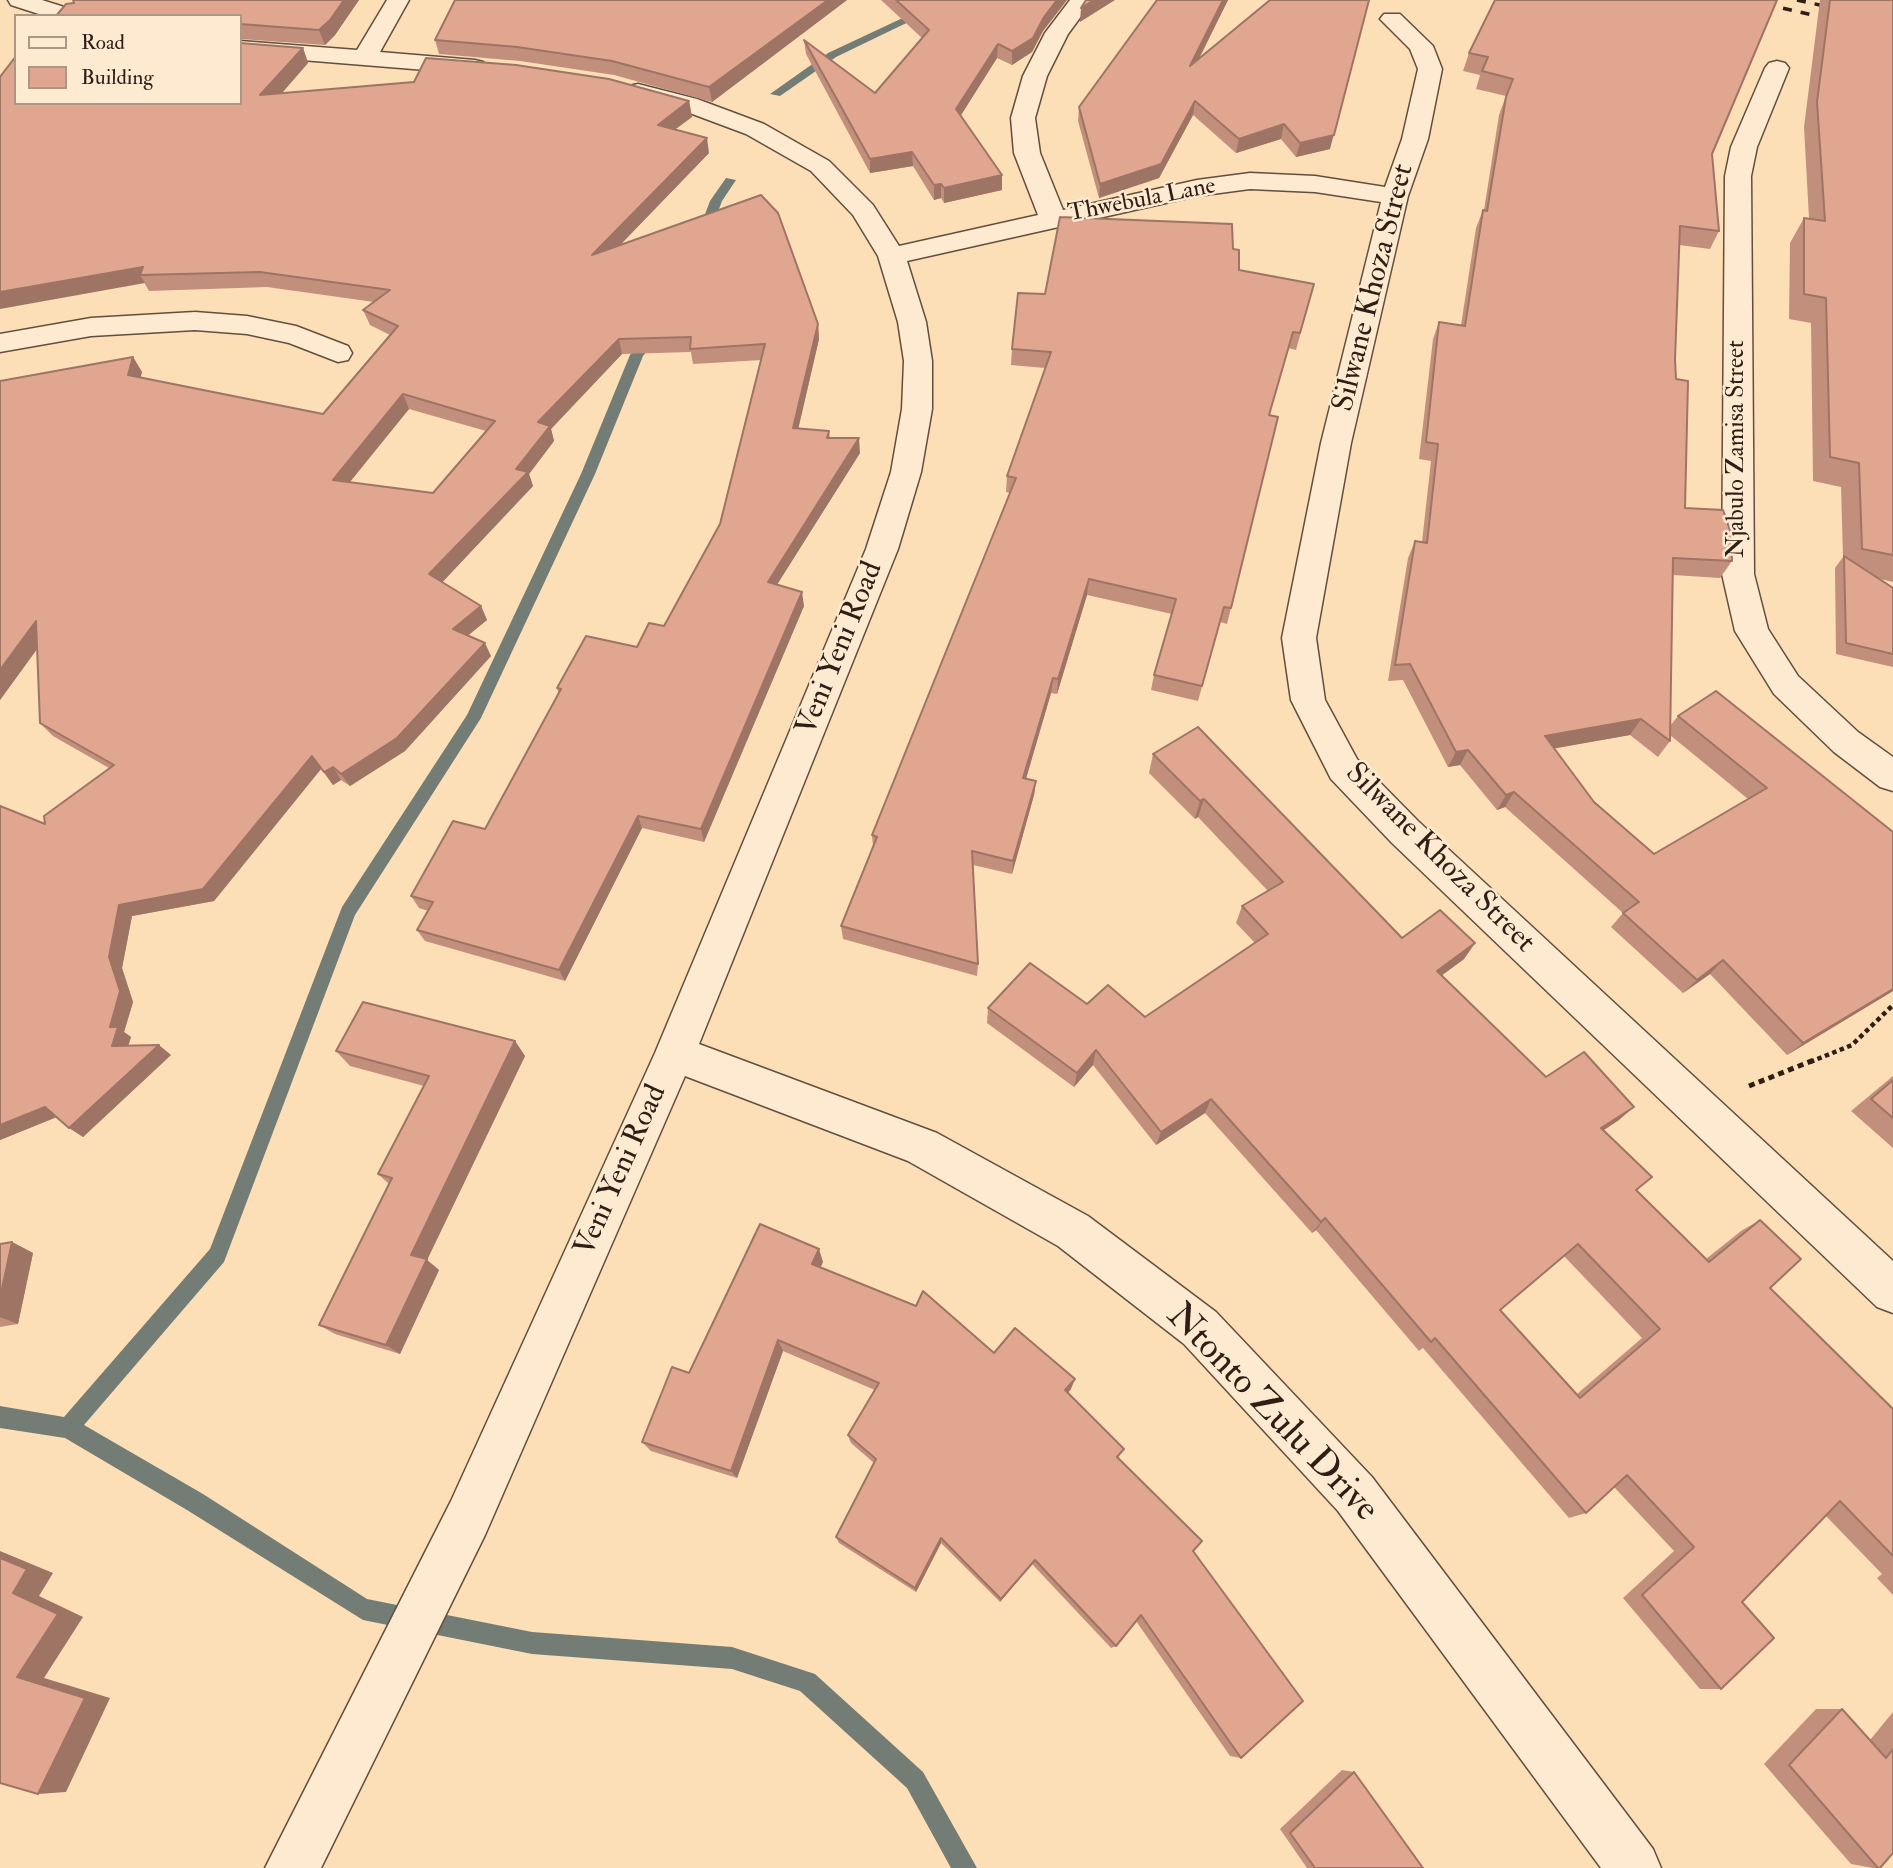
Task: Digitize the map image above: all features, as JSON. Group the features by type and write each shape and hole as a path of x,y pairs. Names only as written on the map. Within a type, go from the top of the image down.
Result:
{"street":[{"path":"19,0 63,14"},
{"path":"365,58 398,0"},
{"path":"1053,219 1027,152 1023,118 1035,76 1057,33 1082,0"},
{"name":"Silwane Khoza Street","path":"1392,19 1421,46 1430,69 1415,139 1395,196 1336,443 1298,638 1308,700 1343,769 1415,842 1893,1291"},
{"path":"242,48 507,70"},
{"name":"Njabulo Zamisa Street","path":"1777,68 1744,147 1738,176 1738,574 1752,631 1786,685 1846,742 1893,776"},
{"name":"Veni Yeni Road","path":"292,1868 468,1518 675,1053 882,549 906,472 917,409 918,361 912,322 892,256 864,211 820,166 755,129 688,104 614,85"},
{"name":"Thwebula Lane","path":"892,256 1197,188 1250,181 1315,184 1395,196"},
{"path":"0,343 91,327 195,321 247,325 296,335 338,353"},
{"name":"Ntonto Zulu Drive","path":"675,1053 922,1147 1073,1231 1200,1328 1355,1494 1634,1868"}],"path":[{"path":"1696,1107 1852,1045 1893,1005"}],"building":[{"path":"73,0 344,0 319,30 242,24 242,14 58,14 66,4 74,3"},
{"path":"455,0 828,0 709,87 612,61 517,47 435,40"},
{"path":"896,0 1057,0 1033,38 1012,51 998,44 956,109 1002,175 944,188 941,184 934,185 912,152 870,159 804,40 875,93 929,30"},
{"path":"1086,0 1094,0 1081,8"},
{"path":"1157,0 1223,0 1190,66 1270,0 1369,0 1334,135 1300,143 1284,124 1239,139 1195,101 1161,164 1100,184 1079,107"},
{"path":"1495,0 1777,0 1712,154 1719,231 1680,226 1675,359 1676,379 1688,381 1685,508 1723,510 1731,533 1732,561 1673,558 1670,741 1641,719 1545,736 1594,802 1654,854 1767,788 1678,716 1716,691 1893,832 1893,989 1803,1043 1723,960 1697,980 1623,913 1639,902 1514,792 1506,795 1468,750 1456,752 1410,664 1395,665 1415,541 1427,543 1438,444 1426,442 1439,322 1465,326 1483,210 1487,211 1506,97 1513,79 1482,71 1488,57 1469,53"},
{"path":"1830,0 1893,0 1893,555 1862,549 1859,463 1830,457 1826,298 1804,294 1804,218 1825,221 1817,102"},
{"path":"242,43 303,48 260,95 414,82 426,58 516,65 609,79 689,101 658,125 707,138 592,255 761,195 778,213 818,324 793,428 829,431 827,438 859,438 768,582 802,592 701,829 638,816 559,970 417,930 433,902 411,896 453,821 485,829 561,689 557,688 586,636 637,647 649,623 664,626 720,524 765,344 690,349 691,337 619,339 538,422 550,426 516,469 528,472 429,574 481,606 453,629 485,643 397,738 341,774 333,767 324,772 312,756 203,889 119,905 109,957 120,991 110,1027 118,1027 112,1046 159,1045 69,1128 45,1107 0,1125 0,806 45,824 44,816 114,765 40,723 36,621 0,670 0,381 133,357 128,375 323,414 398,326 363,310 390,290 260,272 140,275 143,267 0,292 0,77 14,59 14,105 242,105","holes":["403,394 495,421 433,493 333,480"]},
{"path":"1060,217 1232,224 1233,249 1239,250 1239,270 1314,284 1300,333 1293,332 1269,415 1278,417 1231,608 1224,607 1202,686 1154,675 1176,599 1089,579 1058,679 1053,678 1023,778 1036,781 1013,861 972,851 978,964 841,926 877,837 872,835 1016,478 1007,476 1051,352 1012,349 1018,293 1045,294"},
{"path":"1844,556 1893,588 1893,654 1846,643"},
{"path":"1198,727 1402,938 1440,910 1475,943 1437,971 1546,1077 1584,1052 1634,1107 1601,1128 1652,1177 1636,1190 1709,1262 1760,1220 1801,1259 1770,1288 1893,1409 1893,1556 1840,1501 1742,1602 1774,1638 1721,1689 1642,1595 1694,1547 1627,1475 1586,1513 1435,1338 1431,1342 1325,1218 1321,1222 1211,1099 1161,1132 1096,1050 1077,1073 988,1008 1030,963 1087,1004 1108,985 1145,1017 1268,934 1242,906 1283,882 1204,799 1200,801 1153,754","holes":["1578,1244 1660,1329 1580,1398 1500,1310"]},
{"path":"363,1002 515,1041 411,1255 427,1259 386,1345 319,1325 392,1178 378,1174 429,1076 336,1051"},
{"path":"1893,1080 1893,1118 1871,1099"},
{"path":"760,1224 819,1249 812,1264 916,1306 923,1291 994,1353 1015,1328 1075,1379 1065,1390 1124,1449 1117,1457 1202,1541 1193,1551 1303,1701 1241,1758 1141,1615 1116,1646 1035,1560 1001,1599 941,1538 915,1588 836,1537 876,1459 848,1435 879,1383 778,1340 731,1471 642,1442 672,1367 689,1373"},
{"path":"12,1242 0,1298 0,1244"},
{"path":"0,1558 27,1569 13,1593 58,1614 17,1677 85,1698 38,1794 0,1783"},
{"path":"1842,1709 1886,1758 1893,1749 1893,1853 1880,1868 1789,1765"},
{"path":"1354,1772 1423,1868 1315,1868 1290,1833"}],"waterway":[{"path":"776,94 832,55 949,0"},
{"path":"704,233 716,201 730,180"},
{"path":"68,1428 217,1255 348,912 473,718 588,474 637,355 653,336"},
{"path":"0,1417 68,1428"},
{"path":"68,1428 195,1502 363,1609 532,1643 732,1658 807,1682 915,1780 965,1868"}],"railway":[{"path":"1748,0 1838,21"},
{"path":"1797,0 1838,9"}]}
